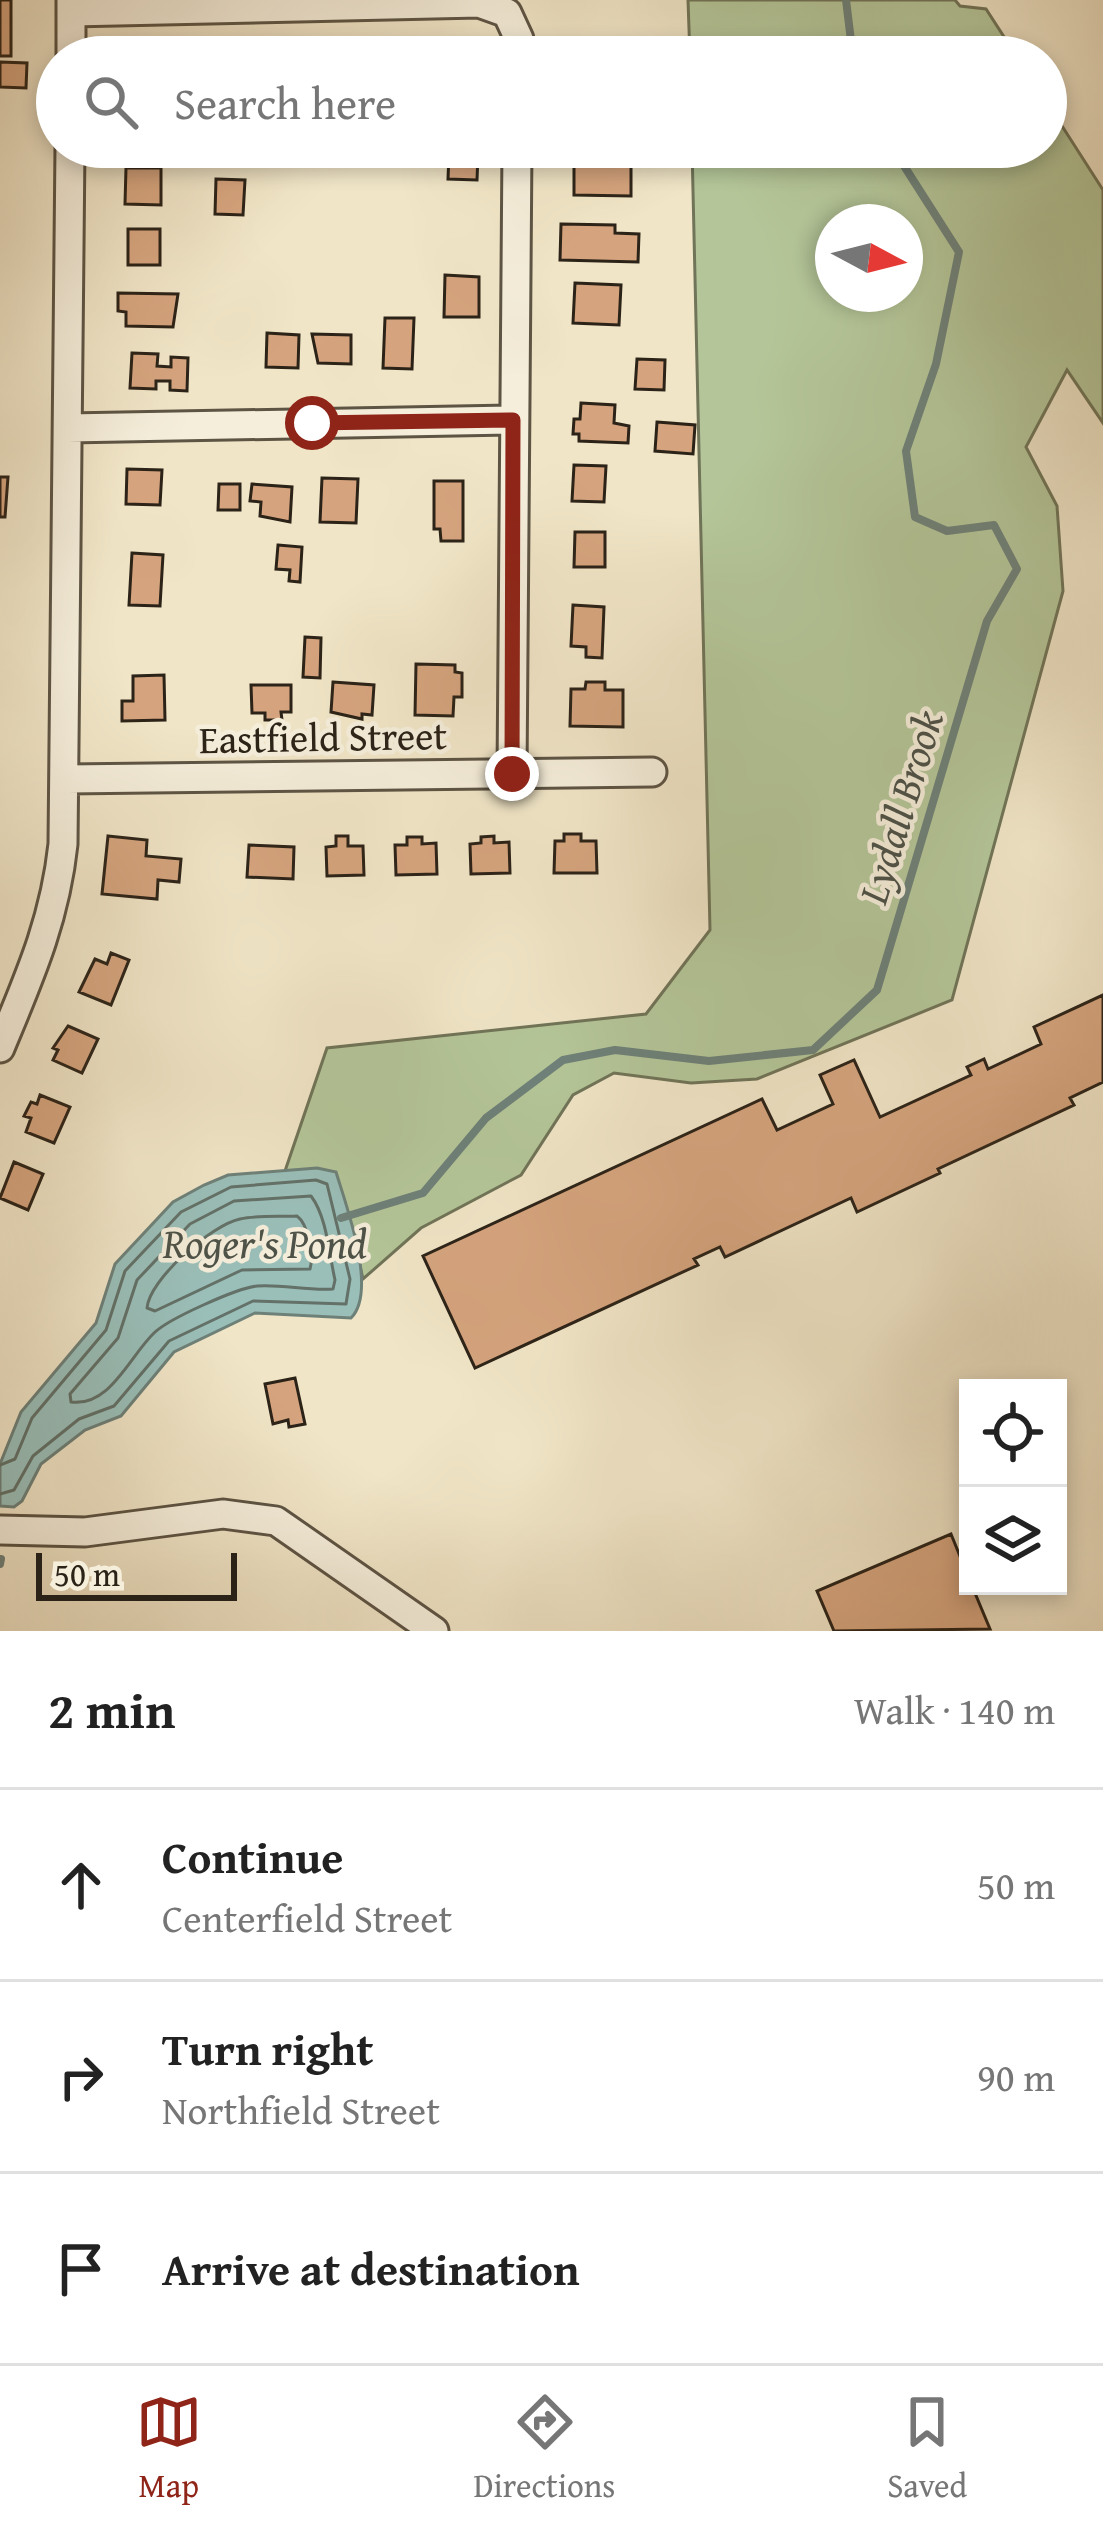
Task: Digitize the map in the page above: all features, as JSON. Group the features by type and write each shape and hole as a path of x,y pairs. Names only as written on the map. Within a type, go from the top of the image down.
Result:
{"street":[{"path":"70,36 71,6 479,3 507,13 518,36"},
{"path":"0,1048 46,938 58,891 67,778 70,168"},
{"path":"512,774 518,168"},
{"path":"68,428 513,420"},
{"name":"Eastfield Street","path":"67,778 652,772"},
{"path":"0,1530 85,1532 223,1514 276,1521 434,1631"}],"green space":[{"path":"688,0 955,0 960,6 986,9 1003,36 689,36"},
{"path":"1067,134 1103,190 1103,423 1067,370 1026,447 1057,506 1063,591 952,1000 757,1079 691,1083 614,1073 573,1095 521,1175 421,1228 363,1279 349,1217 285,1171 327,1048 646,1014 710,930 692,168 1067,168"}],"water":[{"name":"Roger's Pond","path":"317,1168 336,1172 357,1247 361,1288 351,1318 255,1313 174,1352 121,1416 85,1430 41,1464 22,1501 14,1507 0,1506 0,1464 21,1412 96,1323 115,1264 173,1202 228,1175"}],"building":[{"path":"0,0 11,0 11,56 0,56"},
{"path":"0,62 27,63 26,88 0,87"},
{"path":"126,168 161,168 161,205 125,204"},
{"path":"448,168 477,168 477,180 448,179"},
{"path":"574,168 631,168 631,196 574,195"},
{"path":"216,179 245,180 243,215 215,214"},
{"path":"561,224 615,225 615,233 639,234 638,262 560,260"},
{"path":"128,229 160,229 160,265 128,265"},
{"path":"445,275 479,277 479,317 444,317"},
{"path":"575,283 621,285 619,325 573,323"},
{"path":"118,293 178,294 173,327 126,326 126,312 118,311"},
{"path":"385,318 414,318 412,369 383,368"},
{"path":"267,333 299,335 298,368 266,367"},
{"path":"312,334 351,335 351,364 318,363"},
{"path":"132,353 158,354 157,366 171,367 171,357 188,358 187,391 170,390 170,381 156,381 156,389 130,388"},
{"path":"637,359 665,360 664,390 635,389"},
{"path":"581,403 615,405 614,423 629,426 628,443 579,441 579,434 573,434"},
{"path":"657,422 695,425 693,454 655,451"},
{"path":"574,465 606,466 604,502 572,501"},
{"path":"127,469 162,470 160,505 126,504"},
{"path":"0,477 8,477 5,517 0,517"},
{"path":"322,478 358,479 356,523 320,522"},
{"path":"434,481 463,481 463,541 441,541 440,529 434,529"},
{"path":"219,484 240,484 240,510 218,510"},
{"path":"252,484 292,487 290,522 260,516 261,502 250,501"},
{"path":"575,532 605,532 605,567 574,567"},
{"path":"278,545 302,547 300,582 289,581 290,570 276,569"},
{"path":"132,553 163,555 160,606 129,605"},
{"path":"573,605 604,607 602,658 586,657 586,647 571,646"},
{"path":"305,637 321,638 320,678 303,677"},
{"path":"416,664 455,665 455,672 462,673 462,697 454,697 453,716 415,715"},
{"path":"164,675 165,720 122,721 122,701 133,701 133,676"},
{"path":"333,682 374,685 372,715 362,714 362,719 331,712"},
{"path":"586,682 605,682 605,690 623,690 623,727 570,726 571,689 585,689"},
{"path":"251,685 291,685 291,712 281,712 282,720 265,720 265,713 252,713"},
{"path":"564,834 581,834 581,841 596,841 597,873 554,873 555,841 564,841"},
{"path":"108,836 147,840 146,856 181,859 179,882 158,880 157,899 102,894"},
{"path":"336,836 348,836 348,846 363,846 364,875 327,876 326,847 336,846"},
{"path":"494,836 494,843 509,842 510,873 471,874 470,844"},
{"path":"407,837 422,837 422,844 436,843 437,874 396,875 395,845 407,845"},
{"path":"249,845 294,847 293,879 247,877"},
{"path":"111,953 129,960 111,1005 79,992 95,959 107,964"},
{"path":"1103,995 1103,1082 1070,1098 1074,1105 857,1212 851,1198 725,1257 720,1247 694,1259 698,1265 475,1368 423,1256 762,1099 777,1130 833,1104 820,1075 854,1060 880,1117 971,1075 967,1067 984,1059 988,1069 1041,1044 1034,1027"},
{"path":"68,1026 98,1039 82,1073 53,1060 58,1050 53,1048"},
{"path":"40,1095 70,1107 54,1143 26,1132 31,1118 24,1116"},
{"path":"14,1162 43,1174 28,1210 0,1198"},
{"path":"295,1378 305,1424 289,1427 288,1420 273,1424 265,1384"},
{"path":"951,1534 959,1554 959,1595 976,1595 990,1629 834,1631 817,1591"}],"waterway":[{"name":"Lydall Brook","path":"846,0 850,36"},
{"name":"Lydall Brook","path":"341,1218 423,1193 486,1118 563,1060 615,1050 709,1061 813,1050 877,990 987,621 1017,569 994,525 947,531 915,517 906,451 936,364 959,252 905,168"},
{"name":"Lydall Brook","path":"0,1564 1,1559"}],"route":[{"path":"312,423 513,420 512,774"}]}
